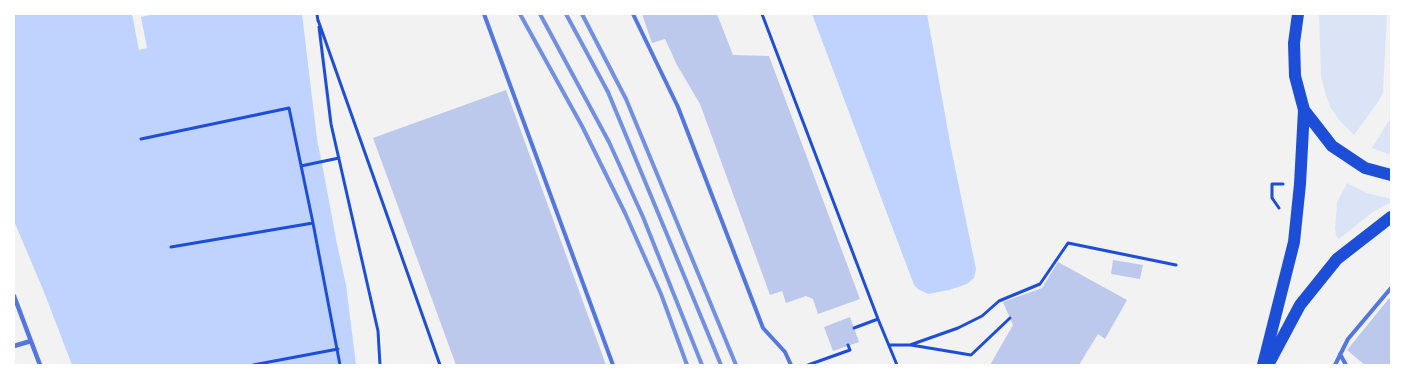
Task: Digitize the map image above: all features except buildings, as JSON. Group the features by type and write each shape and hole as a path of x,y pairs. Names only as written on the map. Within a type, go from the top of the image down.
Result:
{"main road":[{"path":"1263,365 1294,242 1300,184 1304,110 1295,76 1294,43 1298,14"},
{"path":"1304,110 1332,146 1365,168 1391,175"},
{"path":"1268,365 1300,306 1337,259 1391,217"}],"street":[{"path":"14,296 40,365 36,365"},
{"path":"14,346 30,341"}],"lane":[{"path":"484,14 613,365"},
{"path":"632,14 678,107 763,328 785,352 791,365"},
{"path":"1335,365 1348,338 1391,288"},
{"path":"1340,354 1346,365"}],"path":[{"path":"317,14 331,124 378,331 380,365"},
{"path":"318,20 322,14"},
{"path":"762,14 896,365"},
{"path":"318,20 440,365"},
{"path":"142,139 289,108 340,365"},
{"path":"301,166 339,158"},
{"path":"1272,184 1272,198"},
{"path":"171,247 313,223"},
{"path":"910,345 958,328 982,316 999,301 1040,284 1068,243 1176,265"},
{"path":"889,346 910,345 971,354 1010,318"},
{"path":"854,328 878,319"},
{"path":"808,365 850,350 848,345"},
{"path":"254,365 338,349"}],"shaded area":[{"path":"1319,14 1387,14 1383,93 1354,135 1339,120 1330,107 1325,92 1321,77"},
{"path":"1391,117 1391,155 1372,148"},
{"path":"1347,183 1367,193 1391,199 1391,202 1373,212 1339,239 1335,228 1337,202"}],"water":[{"path":"14,14 302,14 317,139 346,285 356,365 72,365 14,221"},
{"path":"812,14 927,14 951,148 976,269 974,278 967,284 928,294 914,285"}],"pier":[{"path":"132,14 154,14 141,17 147,48 139,50"}],"railway":[{"path":"520,14 582,126 625,213 661,294 687,365"},
{"path":"540,14 609,142 643,217 702,365"},
{"path":"566,14 608,92 721,365"},
{"path":"582,14 626,99 736,365"}]}
